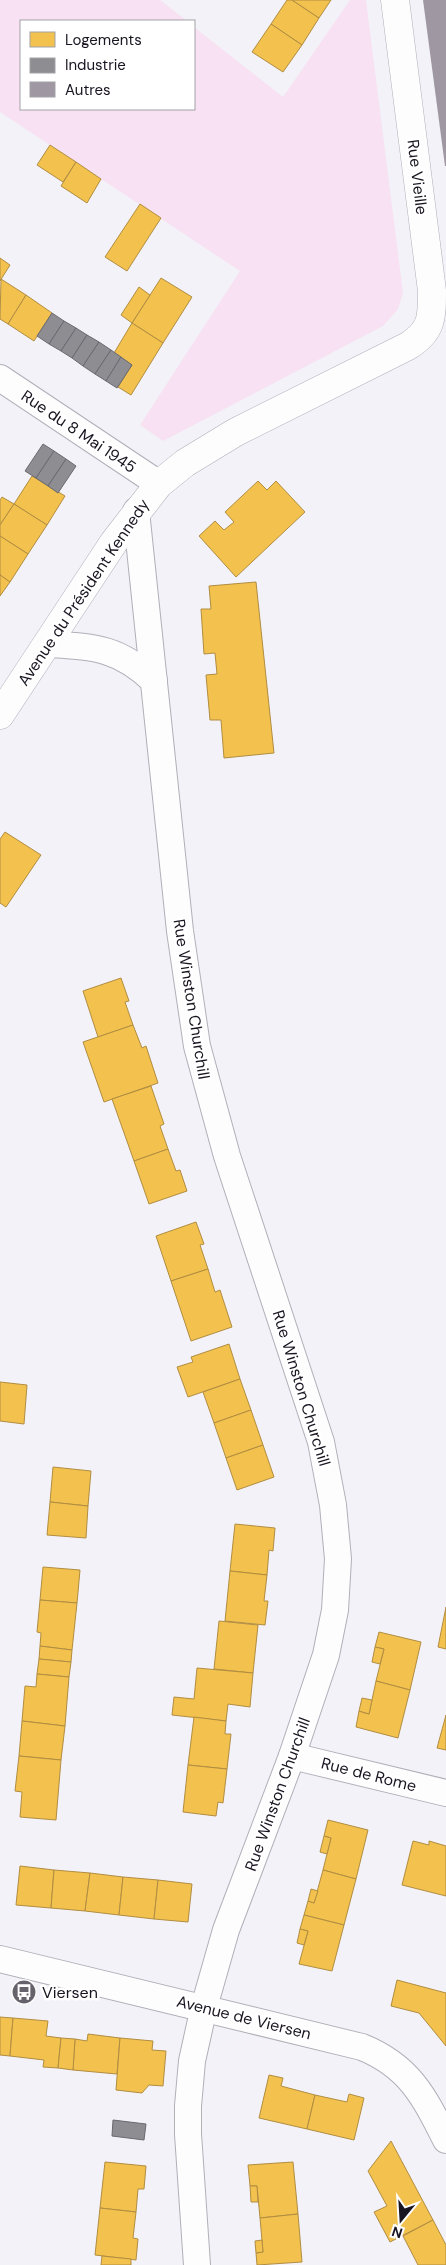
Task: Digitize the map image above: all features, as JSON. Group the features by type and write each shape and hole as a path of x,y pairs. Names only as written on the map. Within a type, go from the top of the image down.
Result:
{"street":[{"name":"Rue Vieille","path":"394,0 432,291 439,311 420,339 408,346"},
{"name":"Avenue du Président Kennedy","path":"0,715 136,511 159,484 185,463 236,432 408,346"},
{"name":"Rue du 8 Mai 1945","path":"0,378 159,484"},
{"name":"Rue Winston Churchill","path":"136,511 182,950 197,1046 227,1156 321,1442 336,1530 337,1586 326,1655 292,1756 226,1930 204,2007 192,2062 188,2106 188,2164 197,2265"},
{"path":"47,644 91,647 109,651 127,659 154,681"},
{"name":"Rue de Rome","path":"292,1756 446,1794"},
{"name":"Avenue de Viersen","path":"0,1959 204,2007 362,2046 377,2052 392,2062 420,2090 446,2140"}],"shaded area":[{"path":"0,0 160,0 186,20 20,20 20,110 195,110 195,28 283,97 350,0 366,0 403,293 398,309 383,326 163,441 140,425 240,271 0,112"}],"building: Logements":[{"path":"287,0 292,0 319,18 302,45 271,24"},
{"path":"292,0 331,0 319,18"},
{"path":"271,24 302,45 283,72 252,52"},
{"path":"50,145 76,162 63,182 37,165"},
{"path":"76,162 101,179 87,203 61,186"},
{"path":"140,204 161,218 127,271 105,257"},
{"path":"0,258 10,265 0,281"},
{"path":"161,278 192,297 163,343 132,323"},
{"path":"1,279 26,295 8,324 0,319"},
{"path":"139,287 150,295 132,323 121,315"},
{"path":"26,295 52,313 34,341 8,324"},
{"path":"132,323 163,343 131,395 118,387 132,365 114,353"},
{"path":"32,476 65,496 47,525 14,504"},
{"path":"258,481 267,490 276,481 305,512 236,577 199,536 215,521 224,530 234,522 225,512"},
{"path":"2,497 14,504 0,525 0,500"},
{"path":"14,504 47,525 28,554 0,536 0,525"},
{"path":"0,536 28,554 10,582 0,575"},
{"path":"0,575 10,582 0,596"},
{"path":"256,582 274,753 224,758 221,720 210,720 206,675 217,674 215,653 204,654 201,609 211,609 209,586"},
{"path":"5,832 41,855 6,907 0,903 0,839"},
{"path":"121,978 129,1001 125,1002 133,1025 98,1037 83,991"},
{"path":"133,1025 142,1048 146,1046 158,1083 104,1102 83,1042"},
{"path":"151,1086 164,1124 160,1126 168,1149 134,1161 112,1099"},
{"path":"168,1149 176,1171 180,1170 187,1191 149,1204 134,1161"},
{"path":"196,1222 204,1244 200,1245 208,1269 171,1281 156,1236"},
{"path":"208,1269 215,1292 220,1290 232,1327 191,1341 171,1281"},
{"path":"229,1344 240,1379 188,1397 177,1367 193,1362 191,1357"},
{"path":"240,1379 251,1410 214,1423 203,1392"},
{"path":"0,1382 27,1385 24,1424 0,1421"},
{"path":"251,1410 263,1445 226,1458 214,1423"},
{"path":"263,1445 274,1477 237,1490 226,1458"},
{"path":"53,1467 91,1471 88,1506 50,1502"},
{"path":"50,1502 88,1506 86,1538 47,1535"},
{"path":"235,1524 275,1528 273,1551 269,1550 267,1575 230,1571"},
{"path":"43,1567 80,1570 77,1603 40,1600"},
{"path":"230,1571 267,1575 264,1601 268,1601 265,1625 225,1621"},
{"path":"40,1600 77,1603 72,1650 40,1646 41,1633 37,1632"},
{"path":"446,1607 446,1649 438,1647"},
{"path":"219,1621 258,1625 253,1673 214,1669"},
{"path":"379,1632 421,1642 410,1690 376,1681 384,1649 375,1647"},
{"path":"40,1646 72,1650 71,1662 39,1659"},
{"path":"375,1647 384,1649 380,1664 372,1662"},
{"path":"39,1659 71,1662 69,1677 37,1674"},
{"path":"197,1668 253,1673 250,1707 228,1704 226,1721 172,1715 174,1697 194,1699"},
{"path":"37,1674 69,1677 65,1726 22,1721 25,1686 36,1687"},
{"path":"376,1681 410,1690 398,1738 356,1727 359,1711 369,1714"},
{"path":"362,1698 372,1700 369,1714 359,1711"},
{"path":"446,1715 446,1750 437,1748"},
{"path":"194,1717 226,1721 225,1734 231,1734 227,1769 188,1765"},
{"path":"22,1721 65,1726 61,1760 19,1756"},
{"path":"19,1756 61,1760 56,1820 20,1817 22,1792 15,1791"},
{"path":"188,1765 227,1769 223,1803 218,1802 216,1816 183,1812"},
{"path":"328,1820 368,1830 356,1879 323,1870 331,1838 324,1836"},
{"path":"324,1836 331,1838 327,1854 320,1852"},
{"path":"413,1841 429,1845 429,1841 446,1846 446,1896 402,1885"},
{"path":"20,1866 54,1870 51,1908 16,1905"},
{"path":"54,1870 90,1873 85,1911 51,1908"},
{"path":"323,1870 356,1879 344,1925 304,1915 308,1901 314,1903"},
{"path":"90,1873 123,1877 119,1915 85,1911"},
{"path":"123,1877 158,1880 154,1919 119,1915"},
{"path":"158,1880 192,1884 188,1922 154,1919"},
{"path":"311,1889 318,1891 314,1903 308,1901"},
{"path":"304,1915 344,1925 332,1971 299,1964 308,1931 300,1929"},
{"path":"300,1929 308,1931 304,1945 297,1943"},
{"path":"397,1980 446,1993 446,2046 419,2013 391,2006"},
{"path":"0,2017 13,2018 10,2056 0,2055"},
{"path":"13,2018 48,2021 46,2036 61,2038 58,2068 43,2067 44,2060 10,2056"},
{"path":"88,2034 120,2038 117,2074 73,2070 75,2039 87,2041"},
{"path":"61,2038 75,2039 73,2070 58,2068"},
{"path":"120,2038 153,2041 152,2050 166,2051 163,2086 149,2085 142,2093 116,2090"},
{"path":"269,2075 283,2078 281,2086 315,2095 307,2129 259,2118"},
{"path":"349,2094 364,2098 354,2140 307,2129 315,2095 347,2102"},
{"path":"391,2141 433,2220 390,2242 374,2212 387,2206 368,2171"},
{"path":"105,2162 146,2166 144,2189 138,2189 136,2212 100,2208"},
{"path":"293,2162 298,2214 260,2218 257,2186 250,2186 248,2165"},
{"path":"250,2186 257,2186 258,2202 251,2202"},
{"path":"100,2208 136,2212 133,2238 138,2239 136,2260 95,2255"},
{"path":"298,2214 302,2262 257,2265 256,2253 263,2252 260,2218"},
{"path":"433,2220 446,2245 446,2265 418,2265 403,2236"},
{"path":"262,2240 263,2252 256,2253 255,2241"},
{"path":"102,2256 131,2259 131,2265 101,2265"}],"building: Industrie":[{"path":"52,313 64,321 49,344 37,336"},
{"path":"64,321 76,328 61,351 49,344"},
{"path":"76,328 87,335 72,358 61,351"},
{"path":"87,335 99,342 83,366 72,358"},
{"path":"99,342 111,350 95,374 83,366"},
{"path":"111,350 121,357 106,381 95,374"},
{"path":"121,357 132,365 117,388 106,381"},
{"path":"43,444 54,451 36,478 25,471"},
{"path":"54,451 66,459 48,486 36,478"},
{"path":"66,459 76,466 58,493 48,486"},
{"path":"113,2120 146,2124 144,2140 112,2136"}],"building: Autres":[{"path":"423,0 446,0 446,166 445,166"}],"place":[{"name":"Viersen","path":"24,1992"}]}
